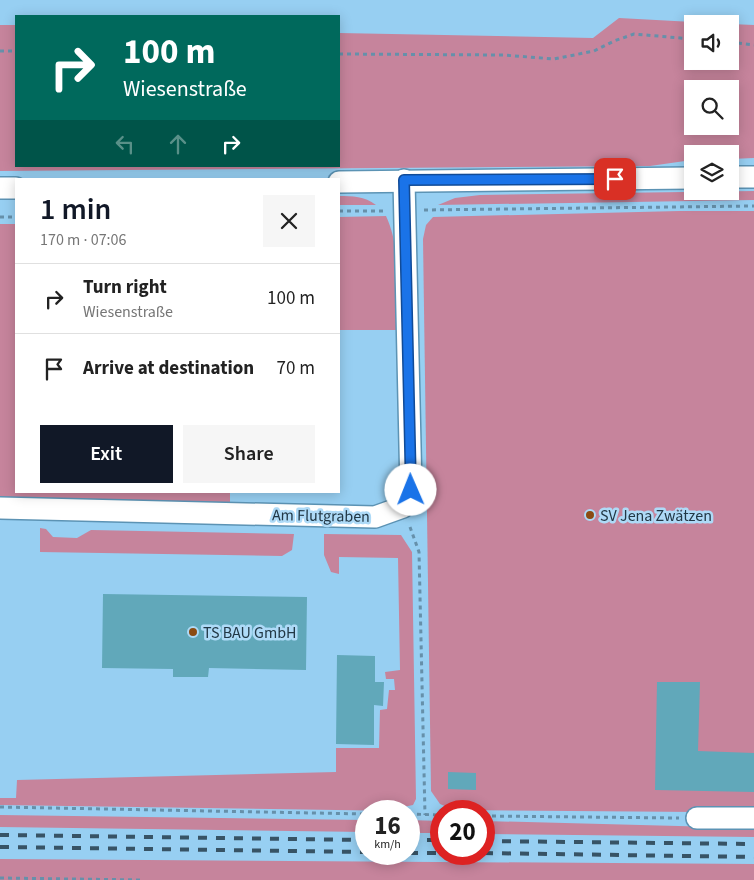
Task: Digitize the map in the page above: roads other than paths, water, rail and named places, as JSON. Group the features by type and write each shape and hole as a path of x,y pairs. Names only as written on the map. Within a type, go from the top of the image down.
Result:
{"lane":[{"path":"739,177 754,177"},
{"path":"340,182 684,178"},
{"name":"Am Flutgraben","path":"0,508 375,517 403,507 411,490 404,180"},
{"path":"0,188 15,188"},
{"path":"697,818 754,818"}],"railway":[{"path":"0,835 355,840"},
{"path":"420,840 430,840"},
{"path":"495,841 754,844"},
{"path":"0,847 355,852"},
{"path":"420,853 430,853"},
{"path":"495,853 754,857"}],"place":[{"name":"SV Jena Zwätzen","path":"590,515"},
{"name":"TS BAU GmbH","path":"193,632"}]}
